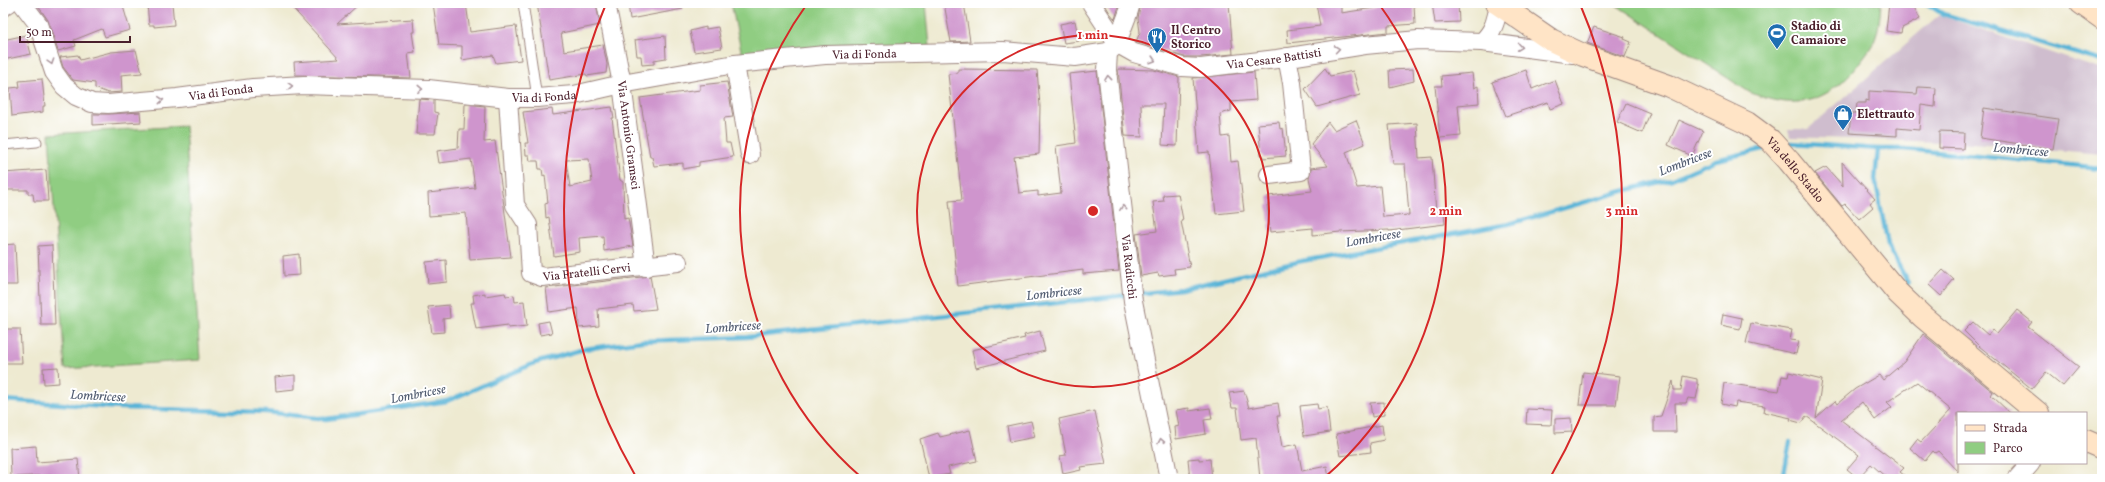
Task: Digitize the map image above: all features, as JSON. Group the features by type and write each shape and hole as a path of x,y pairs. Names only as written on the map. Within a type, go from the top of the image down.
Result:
{"street":[{"path":"3,7 9,3"},
{"name":"Via di Fonda","path":"22,3 38,24 54,72 64,86 76,96 92,103 116,104 254,88 304,85 428,89 508,98 537,98 574,95 622,84 735,64 825,55 1003,51 1075,57 1113,48"},
{"name":"Via Antonio Gramsci","path":"606,3 622,84 646,267"},
{"name":"Via Cesare Battisti","path":"1091,3 1113,48 1182,67 1201,68 1365,45 1418,40 1482,42 1583,56"},
{"name":"Via Radicchi","path":"1131,3 1129,13 1113,48 1107,70 1133,301 1169,479"},
{"path":"2081,3 2102,18"},
{"path":"1482,42 1491,35 1496,23 1498,4"},
{"name":"Via dello Stadio","path":"1498,4 1551,40 1583,56 1669,86 1747,122 1770,140 1789,161 1898,293 1923,317 2037,412"},
{"path":"1269,175 1301,171 1292,83 1287,57"},
{"path":"735,64 750,155"},
{"name":"Via Fratelli Cervi","path":"508,98 515,205 528,225 531,273 542,277 646,267 678,262"},
{"path":"2087,441 2102,448"},
{"path":"2016,479 2030,464"}],"lane":[{"path":"523,3 537,98"},
{"path":"3,145 37,142"}],"shaded area":[{"path":"1939,15 2102,70 2102,154 1973,143 1790,137 1788,129 1808,129"}],"green space":[{"path":"731,3 926,3 930,47 742,55"},
{"name":"Stadio di Camaiore","path":"1613,3 1881,3 1876,37 1868,52 1856,67 1833,89 1821,96 1794,102 1765,98 1749,92"},
{"path":"185,126 200,360 65,369 49,134"}],"building":[{"path":"36,3 122,3 130,30 105,37 102,29 74,40 76,46 58,51 48,20"},
{"path":"172,3 174,25 154,27 154,25 149,25 147,4"},
{"path":"288,3 360,3 337,24 413,19 414,32 412,32 415,52 408,53 411,78 295,75 294,62 339,59"},
{"path":"433,3 466,3 470,32 516,26 521,60 496,63 493,55 462,60 462,46 439,45"},
{"path":"537,3 596,3 600,25 561,33 564,51 603,45 607,64 606,73 587,76 586,74 549,80"},
{"path":"628,3 682,3 683,9 630,19"},
{"path":"944,3 964,3 970,41 951,42"},
{"path":"1104,3 1120,3 1115,19 1110,13"},
{"path":"1141,3 1229,3 1233,54 1184,57 1136,42 1140,32 1138,18"},
{"path":"1316,3 1341,3 1341,13 1374,8 1380,6 1379,3 1414,3 1415,24 1388,26 1388,32 1288,43 1287,30 1320,26"},
{"path":"1432,3 1458,3 1459,22 1435,23"},
{"path":"1889,3 1912,3 1920,19 1902,28 1901,33 1886,31"},
{"path":"1075,21 1079,41 1064,43 1060,24"},
{"path":"706,27 706,29 718,27 722,48 694,52 690,31"},
{"path":"1594,27 1625,37 1624,39 1631,42 1625,57 1587,43"},
{"path":"26,35 31,54 3,60 3,40"},
{"path":"665,36 666,58 654,60 654,64 642,65 641,56 637,56 635,40"},
{"path":"136,50 142,73 121,75 122,92 108,93 95,88 95,83 73,80 63,67 60,57 78,55 80,60 111,52"},
{"path":"1325,68 1330,76 1353,71 1360,95 1317,107 1305,89"},
{"path":"958,69 1037,70 1040,106 1039,154 1014,157 1019,193 1038,191 1038,196 1061,193 1056,146 1076,143 1069,74 1097,71 1119,271 1083,274 1083,270 958,286 949,201 962,200 948,74 958,73"},
{"path":"1118,69 1154,70 1179,77 1177,146 1162,145 1164,104 1141,104 1142,137 1125,136"},
{"path":"1413,69 1414,81 1390,87 1389,70"},
{"path":"1526,70 1532,89 1555,80 1564,104 1550,109 1548,102 1506,116 1492,82"},
{"path":"1254,72 1256,100 1231,102 1231,111 1220,114 1222,137 1229,136 1231,162 1238,161 1244,211 1216,214 1209,152 1199,153 1193,78"},
{"path":"1472,73 1474,88 1478,86 1479,103 1458,105 1461,136 1440,138 1435,86 1442,86 1441,76"},
{"path":"42,79 45,106 43,106 43,112 12,116 10,88 20,87 19,81"},
{"path":"727,82 733,117 724,118 726,143 730,143 733,157 699,162 699,166 683,169 683,163 654,166 652,157 650,157 640,98 700,90 700,85"},
{"path":"1918,87 1936,88 1935,107 1921,105 1919,130 1897,128 1897,136 1849,133 1851,113 1856,113 1857,103 1866,103 1866,100 1869,101 1869,91 1917,94"},
{"path":"419,99 434,100 434,112 438,113 435,134 416,134"},
{"path":"1626,103 1650,113 1642,133 1617,122"},
{"path":"465,104 485,106 484,142 495,141 511,257 470,260 466,213 429,216 428,193 475,188 471,159 439,163 437,151 458,148 459,129 464,129"},
{"path":"612,107 620,180 623,182 624,219 628,218 633,246 604,251 603,236 579,238 580,252 554,256 549,217 546,218 545,204 548,203 545,175 543,176 542,169 539,169 538,161 530,161 529,155 526,155 525,143 528,143 523,112 552,109 553,115","holes":["589,159 592,182 570,187 566,160"]},
{"path":"1984,108 2058,119 2053,149 1980,138"},
{"path":"140,112 141,122 93,125 93,114"},
{"path":"1356,120 1365,144 1346,152 1357,188 1380,186 1383,217 1409,215 1405,164 1393,164 1389,125 1417,123 1419,158 1432,157 1436,213 1444,212 1445,224 1389,231 1340,232 1313,235 1313,228 1270,232 1267,205 1269,205 1268,196 1312,191 1309,178 1311,168 1328,166 1311,144 1328,122 1334,130"},
{"path":"1679,120 1703,131 1692,156 1668,145"},
{"path":"1279,122 1280,129 1283,128 1286,156 1263,158 1263,155 1261,155 1258,124"},
{"path":"1939,132 1964,133 1963,149 1939,148"},
{"path":"1842,162 1875,199 1870,203 1873,207 1859,219 1845,204 1842,206 1815,173 1826,167 1843,186"},
{"path":"46,170 48,201 34,201 33,194 28,194 28,190 3,190 3,173"},
{"path":"1178,194 1183,220 1181,221 1190,267 1174,269 1175,274 1159,276 1158,273 1141,276 1136,234 1157,231 1153,202 1164,201 1163,195"},
{"path":"15,244 17,285 3,285 3,245"},
{"path":"52,245 55,325 41,325 38,246"},
{"path":"299,254 300,275 284,276 283,256"},
{"path":"446,260 447,282 428,284 426,262"},
{"path":"1943,270 1954,280 1941,296 1929,285"},
{"path":"650,276 656,309 634,311 633,305 598,309 599,326 579,328 578,308 549,312 546,288"},
{"path":"485,293 485,296 505,293 506,296 514,295 515,302 524,301 527,326 508,328 508,325 476,329 471,303 474,303 473,295"},
{"path":"449,305 450,318 443,319 444,332 432,333 428,307"},
{"path":"2017,310 2032,322 2028,327 2079,367 2063,386 2046,372 2032,389 1979,346 1964,331 1973,322 1988,335 1992,330 1997,334"},
{"path":"1723,314 1742,318 1740,329 1721,325"},
{"path":"549,321 552,333 540,335 538,323"},
{"path":"1751,323 1792,330 1790,340 1799,341 1796,354 1746,343"},
{"path":"3,329 20,329 22,363 3,363"},
{"path":"1040,331 1045,351 976,368 972,350 1025,338 1024,335"},
{"path":"1923,334 1993,392 1991,395 2009,412 1957,412 1958,472 1938,451 1935,453 1933,451 1925,461 1910,448 1917,439 1921,442 1951,410 1917,382 1887,402 1892,407 1875,420 1862,402 1841,420 1904,468 1900,472 1909,479 1888,479 1871,464 1858,478 1847,469 1859,455 1806,416 1801,423 1790,420 1791,418 1764,412 1765,406 1736,402 1735,407 1721,404 1724,383 1779,391 1782,376 1788,377 1789,372 1822,380 1816,418 1835,401 1837,404 1855,389 1879,375 1883,380 1904,362"},
{"path":"58,367 59,383 44,384 43,368"},
{"path":"1583,372 1620,376 1616,405 1579,405"},
{"path":"295,375 295,389 276,391 275,377"},
{"path":"1683,376 1697,379 1697,384 1699,385 1696,399 1688,398 1686,403 1675,403 1676,432 1654,432 1654,417 1661,416 1673,381 1674,390 1681,390"},
{"path":"1244,391 1249,408 1278,403 1280,416 1277,416 1282,447 1297,444 1302,471 1327,466 1329,479 1260,479 1256,438 1241,440 1237,408 1232,408 1229,393"},
{"path":"1384,402 1384,415 1372,417 1370,403"},
{"path":"1317,404 1318,409 1327,407 1330,432 1304,436 1300,406"},
{"path":"1189,408 1189,411 1210,408 1212,419 1204,420 1206,434 1176,439 1175,427 1179,426 1176,410"},
{"path":"1527,409 1552,410 1551,425 1526,424"},
{"path":"1095,411 1106,464 1080,467 1081,470 1063,474 1060,456 1066,455 1059,419"},
{"path":"1571,418 1572,432 1555,433 1555,419"},
{"path":"1031,421 1035,437 1010,442 1007,426"},
{"path":"1382,425 1384,440 1370,443 1371,452 1340,456 1336,434"},
{"path":"970,430 977,461 948,467 950,474 929,478 920,439 938,433 940,437"},
{"path":"36,446 37,462 78,459 80,479 53,479 53,475 11,477 10,448"},
{"path":"1199,458 1199,460 1210,459 1212,479 1190,479 1188,459"}],"waterway":[{"path":"1926,3 1943,14 2102,61"},
{"name":"Lombricese","path":"1783,145 1792,143 1878,149 1904,149 2102,168"},
{"name":"Lombricese","path":"1136,294 1181,289 1302,261 1509,224 1627,190 1672,179 1716,160 1768,148"},
{"path":"1878,149 1875,179 1888,245 1908,283"},
{"name":"Lombricese","path":"3,400 120,408 266,412 326,419 447,401 535,363 584,349 642,341 747,337 1129,295"},
{"path":"1783,479 1790,442"}],"place":[{"name":"Stadio di Camaiore","path":"1777,50"},
{"name":"Il Centro Storico","path":"1157,54"},
{"name":"Elettrauto","path":"1843,131"}]}
